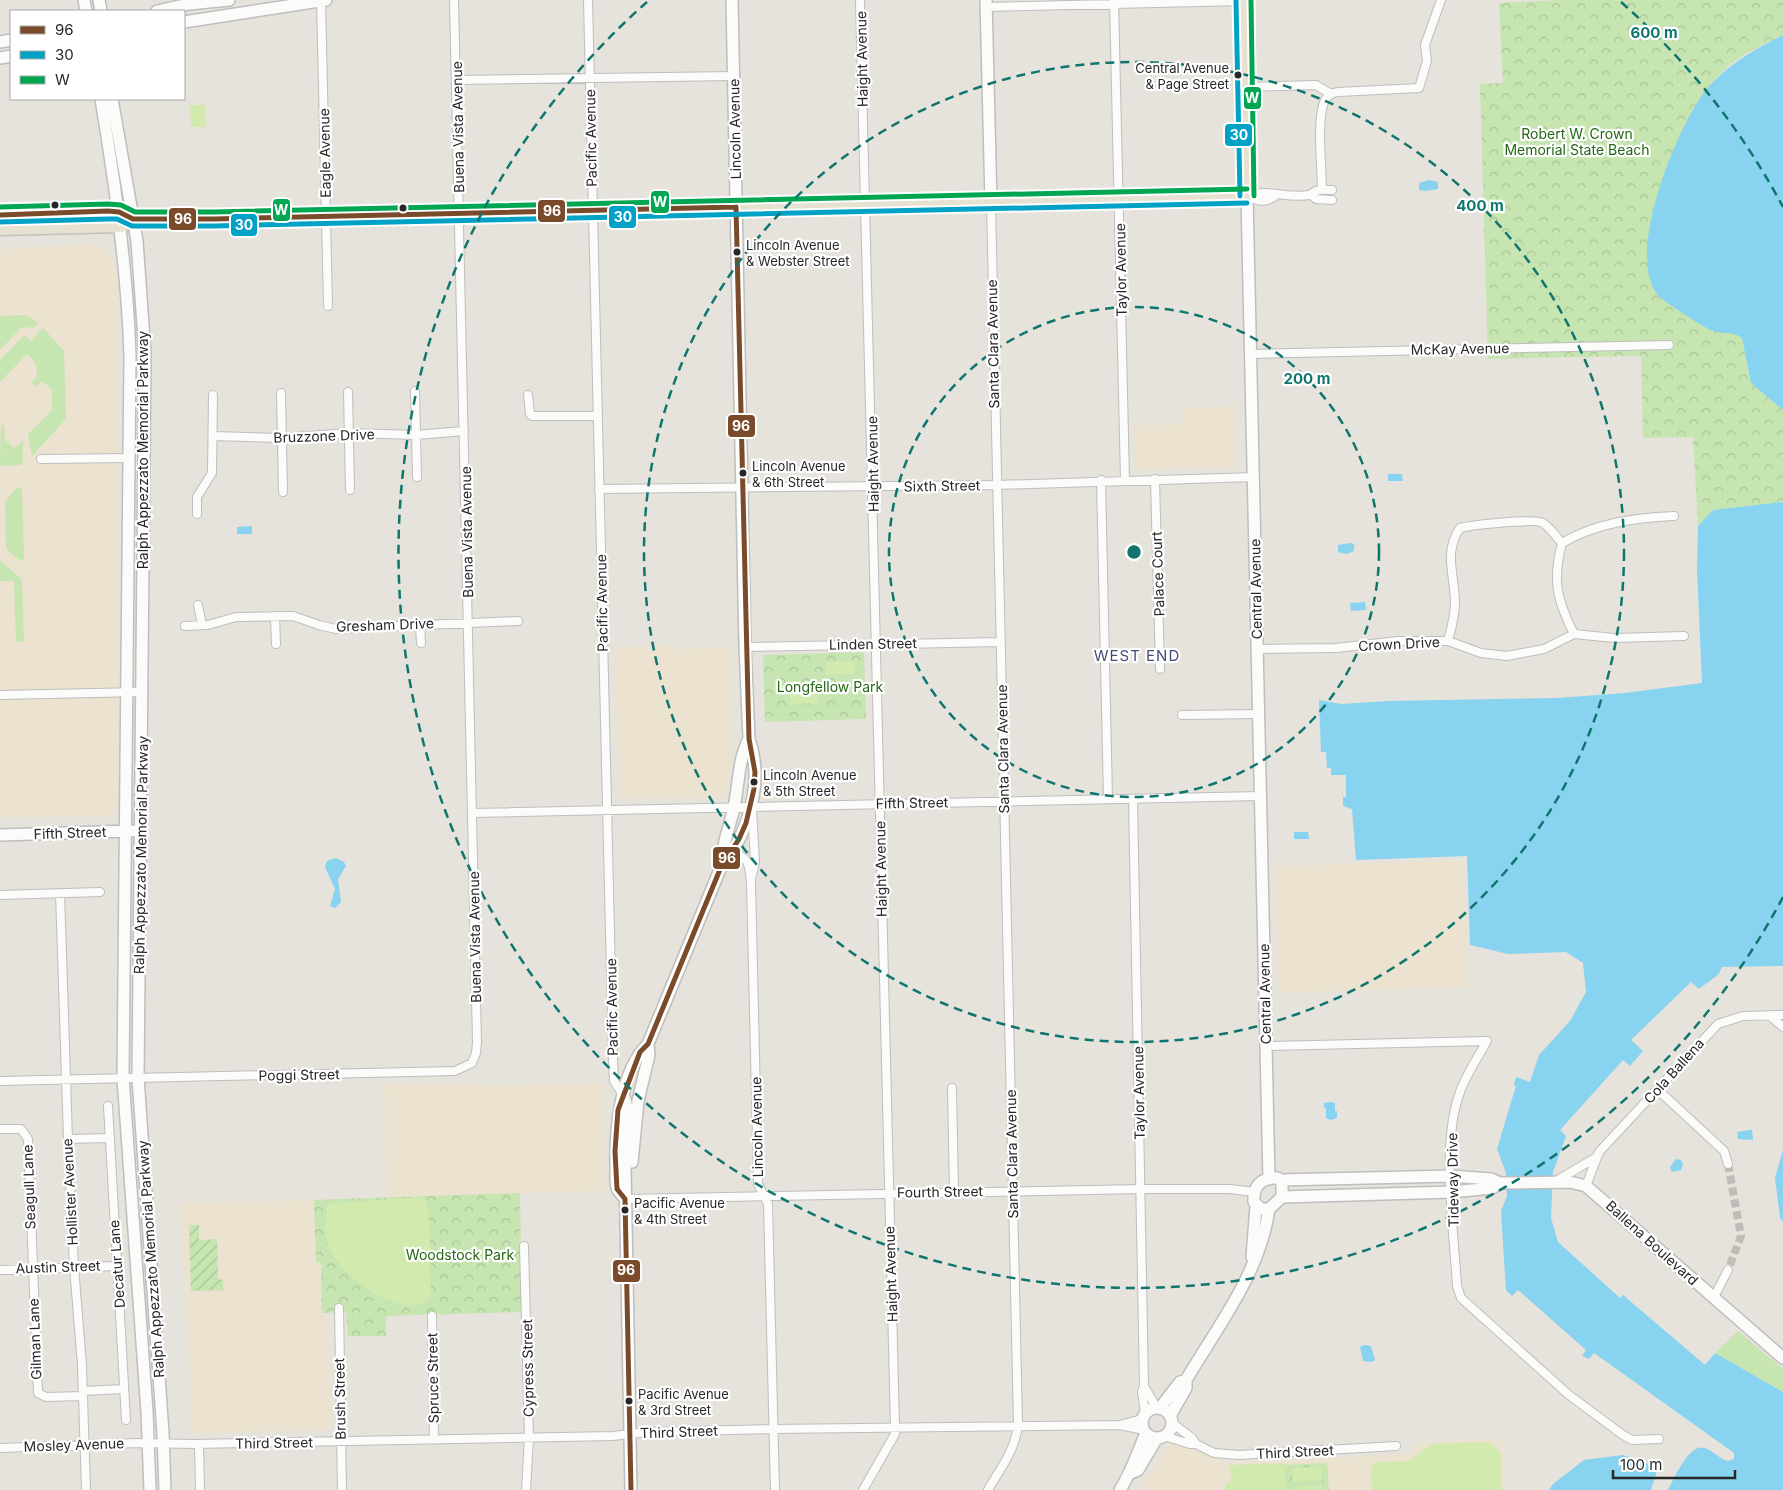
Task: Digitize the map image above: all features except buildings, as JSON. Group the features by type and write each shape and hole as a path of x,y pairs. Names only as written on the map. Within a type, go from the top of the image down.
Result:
{"main road":[{"name":"Central Avenue","path":"1243,1 1247,196"},
{"path":"0,215 119,212 133,219 1247,196"},
{"path":"0,229 121,226 133,219"}],"street":[{"path":"162,10 189,4 229,0"},
{"path":"185,22 323,0"},
{"name":"Eagle Avenue","path":"323,0 328,306"},
{"name":"Buena Vista Avenue","path":"454,0 477,1042 476,1054 472,1063"},
{"name":"Pacific Avenue","path":"588,0 614,1081 623,1095"},
{"name":"Lincoln Avenue","path":"732,0 745,647 749,739 753,751 751,809 755,862 751,882"},
{"name":"Haight Avenue","path":"860,0 874,487 895,1427 895,1434 863,1490"},
{"path":"1244,87 1316,85 1331,94 1419,88 1427,61 1425,45 1441,0"},
{"path":"986,3 1243,1"},
{"name":"Taylor Avenue","path":"1114,2 1125,480"},
{"name":"Santa Clara Avenue","path":"986,3 1018,1424 1018,1436 1013,1448 988,1490"},
{"path":"457,80 734,76"},
{"path":"1322,190 1321,120 1325,100 1331,94"},
{"name":"Ralph Appezzato Memorial Parkway","path":"101,100 121,226 128,295 130,458 123,1078 150,1490"},
{"name":"Ralph Appezzato Memorial Parkway","path":"112,100 140,270 145,353 138,1078 164,1444 165,1490"},
{"path":"1247,196 1259,192 1270,192 1276,196 1311,194 1316,190 1332,190"},
{"path":"1311,194 1316,199 1332,200"},
{"name":"Central Avenue","path":"1247,196 1265,1046 1274,1180"},
{"name":"McKay Avenue","path":"1251,354 1670,345"},
{"path":"415,391 417,477"},
{"path":"348,392 350,490"},
{"path":"281,393 283,492"},
{"path":"197,514 197,497 212,473 213,395"},
{"path":"528,396 530,414 532,416 598,416"},
{"name":"Bruzzone Drive","path":"213,436 281,438 349,432 416,435 464,431"},
{"path":"41,459 130,458"},
{"name":"Sixth Street","path":"600,489 997,485 1101,480 1254,477"},
{"name":"Palace Court","path":"1155,479 1160,669"},
{"path":"1101,480 1108,799"},
{"path":"1562,543 1598,525 1650,517 1674,516"},
{"path":"1448,641 1455,605 1450,556 1452,540 1460,528 1479,524 1502,524 1534,520 1544,524 1562,543"},
{"path":"1562,543 1555,581 1561,607 1574,634 1614,638 1684,636"},
{"path":"198,605 202,625"},
{"path":"275,616 276,644"},
{"name":"Gresham Drive","path":"185,626 202,625 236,617 275,616 293,616 336,629 518,621"},
{"path":"420,624 421,643"},
{"name":"Crown Drive","path":"1257,649 1336,648 1398,641 1448,641 1481,654 1507,656 1544,649 1574,634"},
{"name":"Linden Street","path":"745,647 1000,642"},
{"path":"0,695 142,692"},
{"path":"1182,715 1259,714"},
{"name":"Lincoln Avenue","path":"721,867 721,850 734,809 742,764 742,752 749,739"},
{"path":"631,1490 625,1199 627,1103 623,1095 640,1052 648,1044 721,867 732,854 751,809 746,775 742,764"},
{"name":"Fifth Street","path":"473,813 751,809 880,804 1260,796"},
{"name":"Taylor Avenue","path":"1133,799 1144,1386 1152,1423"},
{"name":"Fifth Street","path":"0,835 141,830"},
{"name":"Lincoln Avenue","path":"732,854 744,856 748,860 751,882 758,1184 768,1204 772,1429 775,1490"},
{"path":"0,895 100,892"},
{"name":"Hollister Avenue","path":"60,893 68,1139 74,1267 83,1393 86,1490"},
{"path":"1769,1015 1783,1027"},
{"name":"Cola Ballena","path":"1554,1182 1595,1158 1718,1024 1734,1017 1783,1015"},
{"name":"Tideway Drive","path":"1265,1046 1487,1041 1459,1095 1452,1122 1450,1176 1457,1286 1461,1298 1568,1395 1623,1435 1632,1440 1659,1439"},
{"path":"625,1199 632,1190 633,1148 638,1101 649,1055 648,1044"},
{"name":"Poggi Street","path":"0,1081 456,1071 472,1063"},
{"path":"952,1088 954,1192"},
{"path":"1657,1089 1724,1151 1728,1164"},
{"name":"Decatur Lane","path":"108,1106 126,1420"},
{"name":"Seagull Lane","path":"0,1129 21,1130 28,1139 32,1268"},
{"path":"68,1139 110,1138"},
{"name":"Cola Ballena","path":"1586,1186 1595,1158"},
{"path":"1250,1267 1255,1235 1256,1206 1254,1192 1260,1182 1274,1180 1450,1176 1491,1179 1500,1183 1554,1182 1586,1186"},
{"path":"1171,1419 1186,1388 1186,1380 1244,1286 1250,1267 1264,1238 1269,1209 1282,1197 1284,1190 1274,1180"},
{"path":"1282,1197 1452,1192 1492,1188 1500,1183"},
{"name":"Ballena Boulevard","path":"1586,1186 1783,1358"},
{"name":"Fourth Street","path":"625,1199 1013,1190 1230,1189 1254,1192"},
{"path":"1256,1206 1269,1209"},
{"name":"Cypress Street","path":"524,1246 529,1438 526,1490"},
{"name":"Austin Street","path":"0,1270 117,1266"},
{"name":"Gilman Lane","path":"32,1268 38,1393 46,1397 83,1393"},
{"path":"1714,1297 1728,1270"},
{"name":"Brush Street","path":"339,1308 342,1490"},
{"name":"Spruce Street","path":"432,1316 434,1439"},
{"path":"1120,1490 1131,1473 1138,1470 1152,1423 1180,1382 1186,1380"},
{"path":"83,1393 124,1389"},
{"path":"1152,1423 1171,1419"},
{"path":"1152,1423 1171,1419"},
{"name":"Third Street","path":"1171,1419 1196,1444"},
{"name":"Third Street","path":"148,1444 341,1442 529,1438 772,1429 1152,1423 1190,1444 1196,1444 1214,1453 1239,1455 1396,1446"},
{"name":"Mosley Avenue","path":"0,1448 148,1444"},
{"path":"199,1444 200,1490"}],"shaded area":[{"path":"90,244 101,248 113,258 118,285 117,809 111,816 0,818 0,249"},
{"path":"1235,406 1237,467 1136,470 1134,425 1181,424 1181,408"},
{"path":"671,645 671,649 729,647 731,763 726,798 620,799 614,647"},
{"path":"1463,860 1467,987 1279,993 1276,866"},
{"path":"469,1083 473,1086 603,1083 605,1191 387,1197 384,1085"},
{"path":"314,1200 316,1262 321,1263 322,1313 328,1313 331,1424 325,1430 192,1433 181,1203"},
{"path":"1504,1439 1506,1490 1140,1490 1171,1441 1227,1463 1407,1454 1421,1442"}],"green space":[{"name":"Robert W. Crown Memorial State Beach","path":"1563,0 1783,0 1783,35 1745,54 1711,84 1698,103 1677,144 1653,209 1713,331 1736,333 1742,338 1751,383 1783,410 1783,502 1713,510 1698,526 1693,437 1643,438 1641,356 1488,359 1480,84 1503,83 1499,3"},
{"path":"190,105 205,105 206,127 191,127"},
{"path":"26,315 38,323 35,327 21,328 0,350 0,316"},
{"path":"43,328 64,351 66,419 32,456 28,434 52,410 52,389 42,381 36,387 31,382 37,377 36,364 27,354 0,382 0,360 24,335 31,341"},
{"path":"1,425 4,425 5,440 14,448 23,441 23,462 21,465 0,466"},
{"path":"17,487 22,489 24,559 21,561 8,551 6,545 5,502"},
{"path":"0,560 22,580 24,641 16,642 14,581 0,581"},
{"name":"Longfellow Park","path":"864,652 866,719 765,722 763,655"},
{"path":"855,661 855,674 826,675 826,662"},
{"path":"790,687 817,687 818,703 790,704"},
{"name":"Woodstock Park","path":"520,1193 522,1312 386,1316 386,1336 348,1336 346,1312 322,1313 321,1263 316,1262 314,1200"},
{"path":"422,1197 427,1202 429,1213 431,1297 419,1304 404,1304 387,1300 356,1280 333,1254 327,1242 325,1228 328,1204"},
{"path":"189,1225 199,1225 199,1240 217,1239 218,1279 223,1280 223,1290 191,1291"},
{"path":"1738,1331 1783,1369 1783,1392 1715,1353"},
{"path":"1489,1442 1501,1453 1502,1490 1372,1490 1371,1468 1376,1462 1409,1461 1432,1444"},
{"path":"1285,1463 1286,1490 1226,1490 1226,1483 1231,1482 1230,1465"},
{"path":"1327,1463 1329,1490 1285,1490 1284,1465"},
{"path":"1321,1467 1322,1480 1293,1482 1292,1468"},
{"path":"1322,1485 1322,1490 1293,1490 1293,1487"}],"water":[{"path":"1783,35 1783,410 1751,383 1742,338 1735,334 1709,329 1694,321 1659,296 1649,277 1647,251 1651,221 1660,188 1671,156 1698,101 1711,84 1727,69"},
{"path":"1429,180 1438,182 1438,189 1419,190 1419,183"},
{"path":"1388,474 1402,474 1403,481 1388,481"},
{"path":"1783,502 1783,966 1722,967 1719,974 1699,989 1691,982 1631,1040 1643,1051 1630,1066 1623,1060 1560,1130 1566,1136 1553,1172 1551,1218 1558,1242 1620,1298 1623,1295 1705,1365 1715,1353 1783,1392 1783,1490 1668,1490 1688,1456 1698,1448 1704,1448 1728,1461 1734,1459 1734,1453 1594,1353 1589,1359 1582,1356 1586,1350 1518,1290 1512,1296 1506,1290 1501,1211 1507,1196 1506,1173 1497,1149 1516,1086 1514,1085 1516,1077 1530,1082 1539,1055 1570,1021 1586,992 1583,963 1566,952 1508,954 1470,945 1467,856 1356,860 1352,809 1343,806 1343,797 1346,797 1346,775 1331,775 1331,768 1327,768 1326,752 1321,752 1319,700 1341,704 1389,701 1557,698 1625,693 1702,683 1697,570 1698,526 1713,510"},
{"path":"252,526 252,534 237,534 237,527"},
{"path":"1354,544 1354,551 1346,554 1338,552 1338,545"},
{"path":"1365,602 1366,610 1351,611 1350,603"},
{"path":"1294,832 1308,832 1309,839 1294,839"},
{"path":"336,858 344,862 346,866 338,879 341,902 335,908 330,906 335,889 325,867 327,861"},
{"path":"1324,1103 1335,1103 1335,1111 1337,1111 1337,1118 1331,1120 1326,1118 1326,1108 1324,1108"},
{"path":"1752,1130 1753,1140 1738,1139 1737,1132"},
{"path":"1783,1150 1783,1222 1780,1218 1775,1178"},
{"path":"1676,1159 1681,1160 1683,1164 1681,1170 1672,1172 1670,1167"},
{"path":"1364,1345 1371,1346 1375,1360 1372,1362 1363,1361 1360,1347"},
{"path":"1623,1455 1645,1462 1657,1471 1651,1490 1549,1490 1553,1484 1584,1460"}],"tunnel":[{"path":"1728,1164 1741,1236 1728,1270"}],"transit line":[{"name":"30","path":"1236,0 1240,196"},
{"name":"W","path":"1251,0 1254,196"},
{"name":"W","path":"0,207 108,204 121,205 135,212 214,212 1247,189"},
{"name":"30","path":"0,222 117,219 132,226 214,226 1247,203"},
{"name":"96","path":"0,215 108,211 119,212 133,219 214,219 736,207"},
{"name":"96","path":"631,1490 625,1199 617,1189 615,1151 618,1110 640,1052 648,1044 721,867 739,839 746,823 754,789 755,772 749,739 736,207"}],"place":[{"name":"Central Avenue & Page Street","path":"1238,75"},
{"name":"Lincoln Avenue & Webster Street","path":"737,252"},
{"name":"Lincoln Avenue & 6th Street","path":"743,473"},
{"name":"Lincoln Avenue & 5th Street","path":"754,782"},
{"name":"Pacific Avenue & 4th Street","path":"625,1210"},
{"name":"Pacific Avenue & 3rd Street","path":"629,1401"}],"district":[{"name":"WEST END","path":"1137,656"}]}
